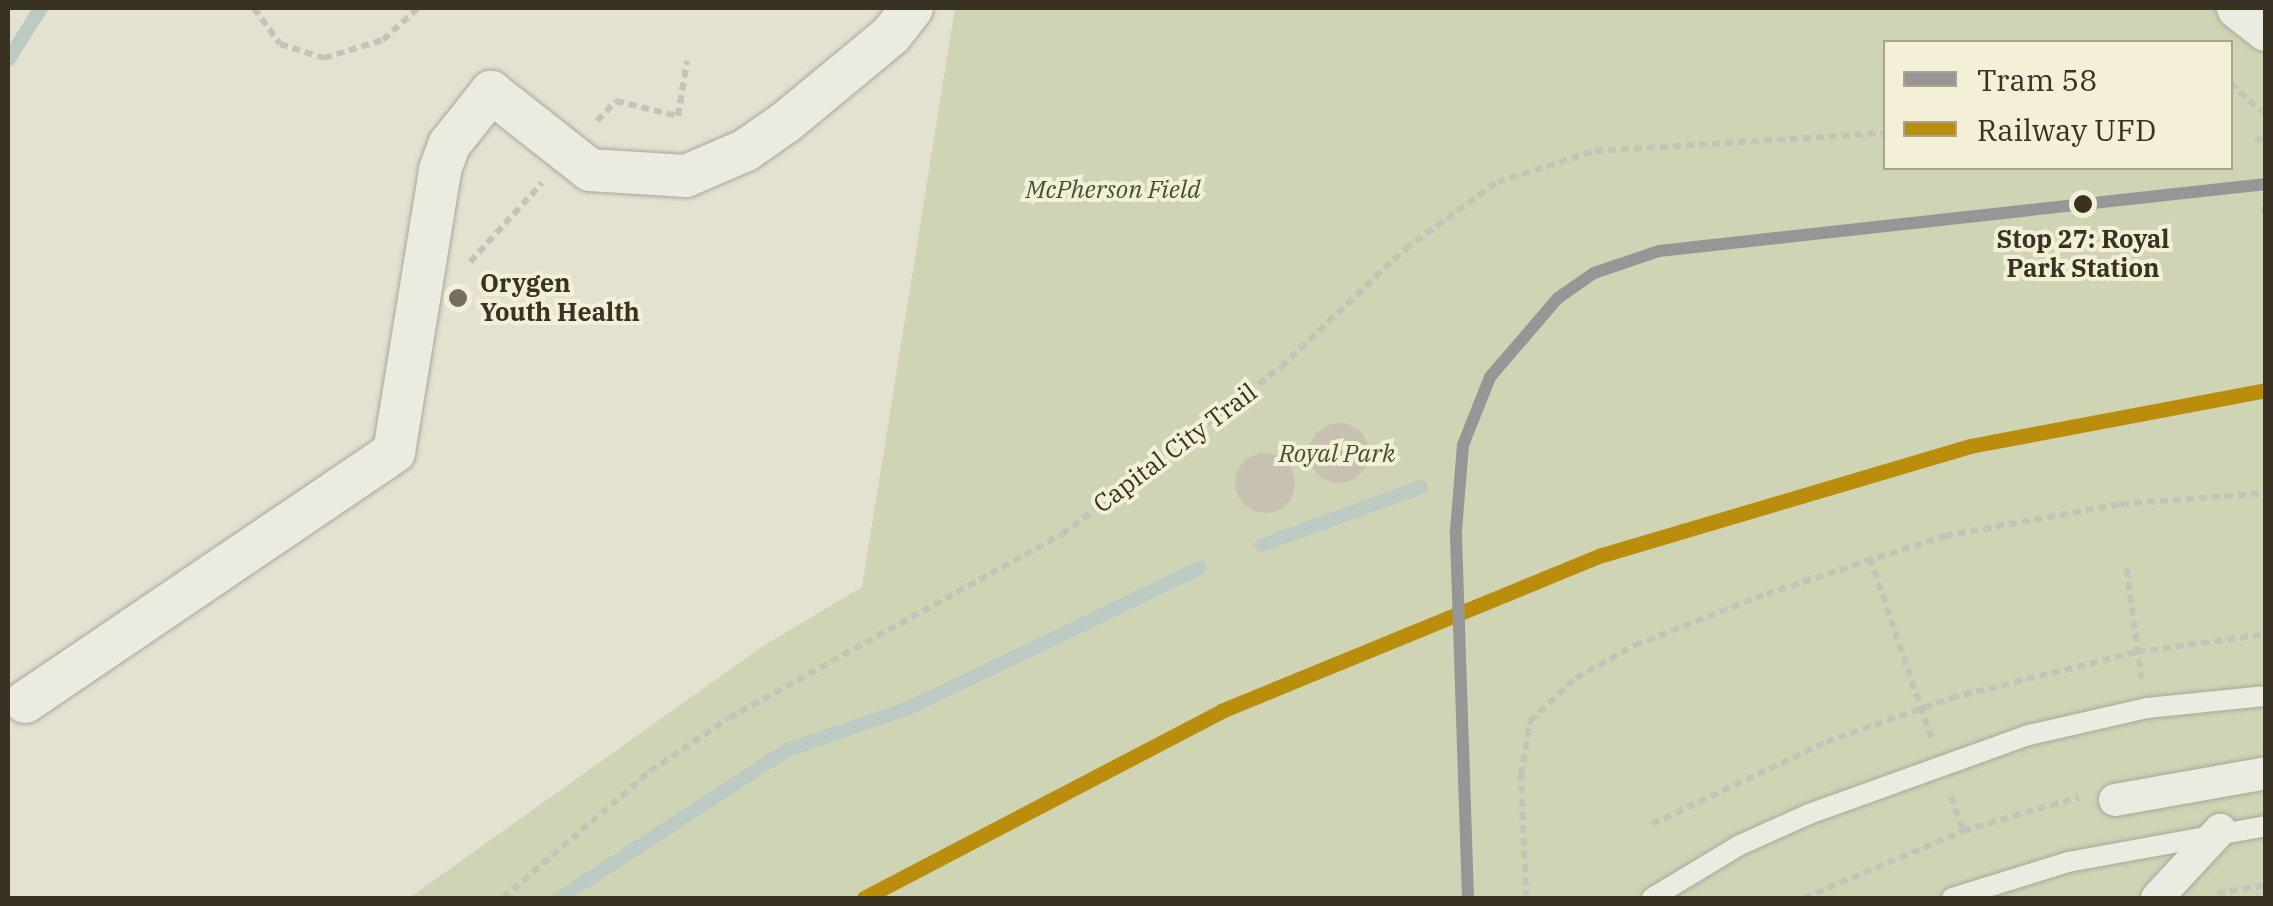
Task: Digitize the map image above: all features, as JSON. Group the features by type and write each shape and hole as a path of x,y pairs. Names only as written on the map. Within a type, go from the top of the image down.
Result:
{"street":[{"path":"25,702 394,452 440,170 450,145 491,92 590,170 686,176 746,150 786,122 891,35 912,8"},
{"path":"2238,8 2266,30"},
{"path":"2102,797 2266,773"},
{"path":"2157,898 2220,830"}],"lane":[{"path":"1652,898 1740,845 1940,764 2147,708 2266,696"},
{"path":"1959,897 2068,862 2220,830 2266,826"}],"path":[{"path":"254,8 280,44 324,58 383,40 418,8"},
{"path":"2233,86 2266,114"},
{"name":"Capital City Trail","path":"502,898 650,771 729,718 1062,534 1281,367 1405,249 1497,182 1595,151 1883,133"},
{"path":"2255,140 2266,139"},
{"path":"1526,898 1523,752 1530,721 1546,700 1635,645 1870,558 2030,518 2266,493"},
{"path":"1870,558 1963,831"},
{"path":"2127,569 2147,708"},
{"path":"1652,824 1826,742 1921,708 2136,652 2266,634"},
{"path":"1804,898 1963,831 2102,797"},
{"path":"2208,895 2266,885"}],"green space":[{"name":"Royal Park","path":"955,8 2265,8 2265,898 409,898 763,646 862,587"}],"building":[{"path":"1339,423 1360,432 1369,453 1360,474 1339,483 1318,474 1309,453 1318,432"},
{"path":"1265,453 1286,462 1295,483 1286,504 1265,513 1244,504 1235,483 1244,462"}],"waterway":[{"path":"8,60 41,8"},
{"path":"1262,545 1421,487"},
{"path":"560,898 787,750 909,708 1200,568"}],"tram line":[{"name":"58","path":"1468,898 1456,530 1463,445 1490,377 1558,298 1594,273 1659,251 2266,184"}],"rail line":[{"name":"UFD","path":"864,898 1221,711 1602,555 1970,446 2266,390"}],"place":[{"name":"Stop 27: Royal Park Station","path":"2083,204"},
{"name":"Orygen Youth Health","path":"458,298"}],"park label":[{"name":"McPherson Field","path":"1113,189"}]}
